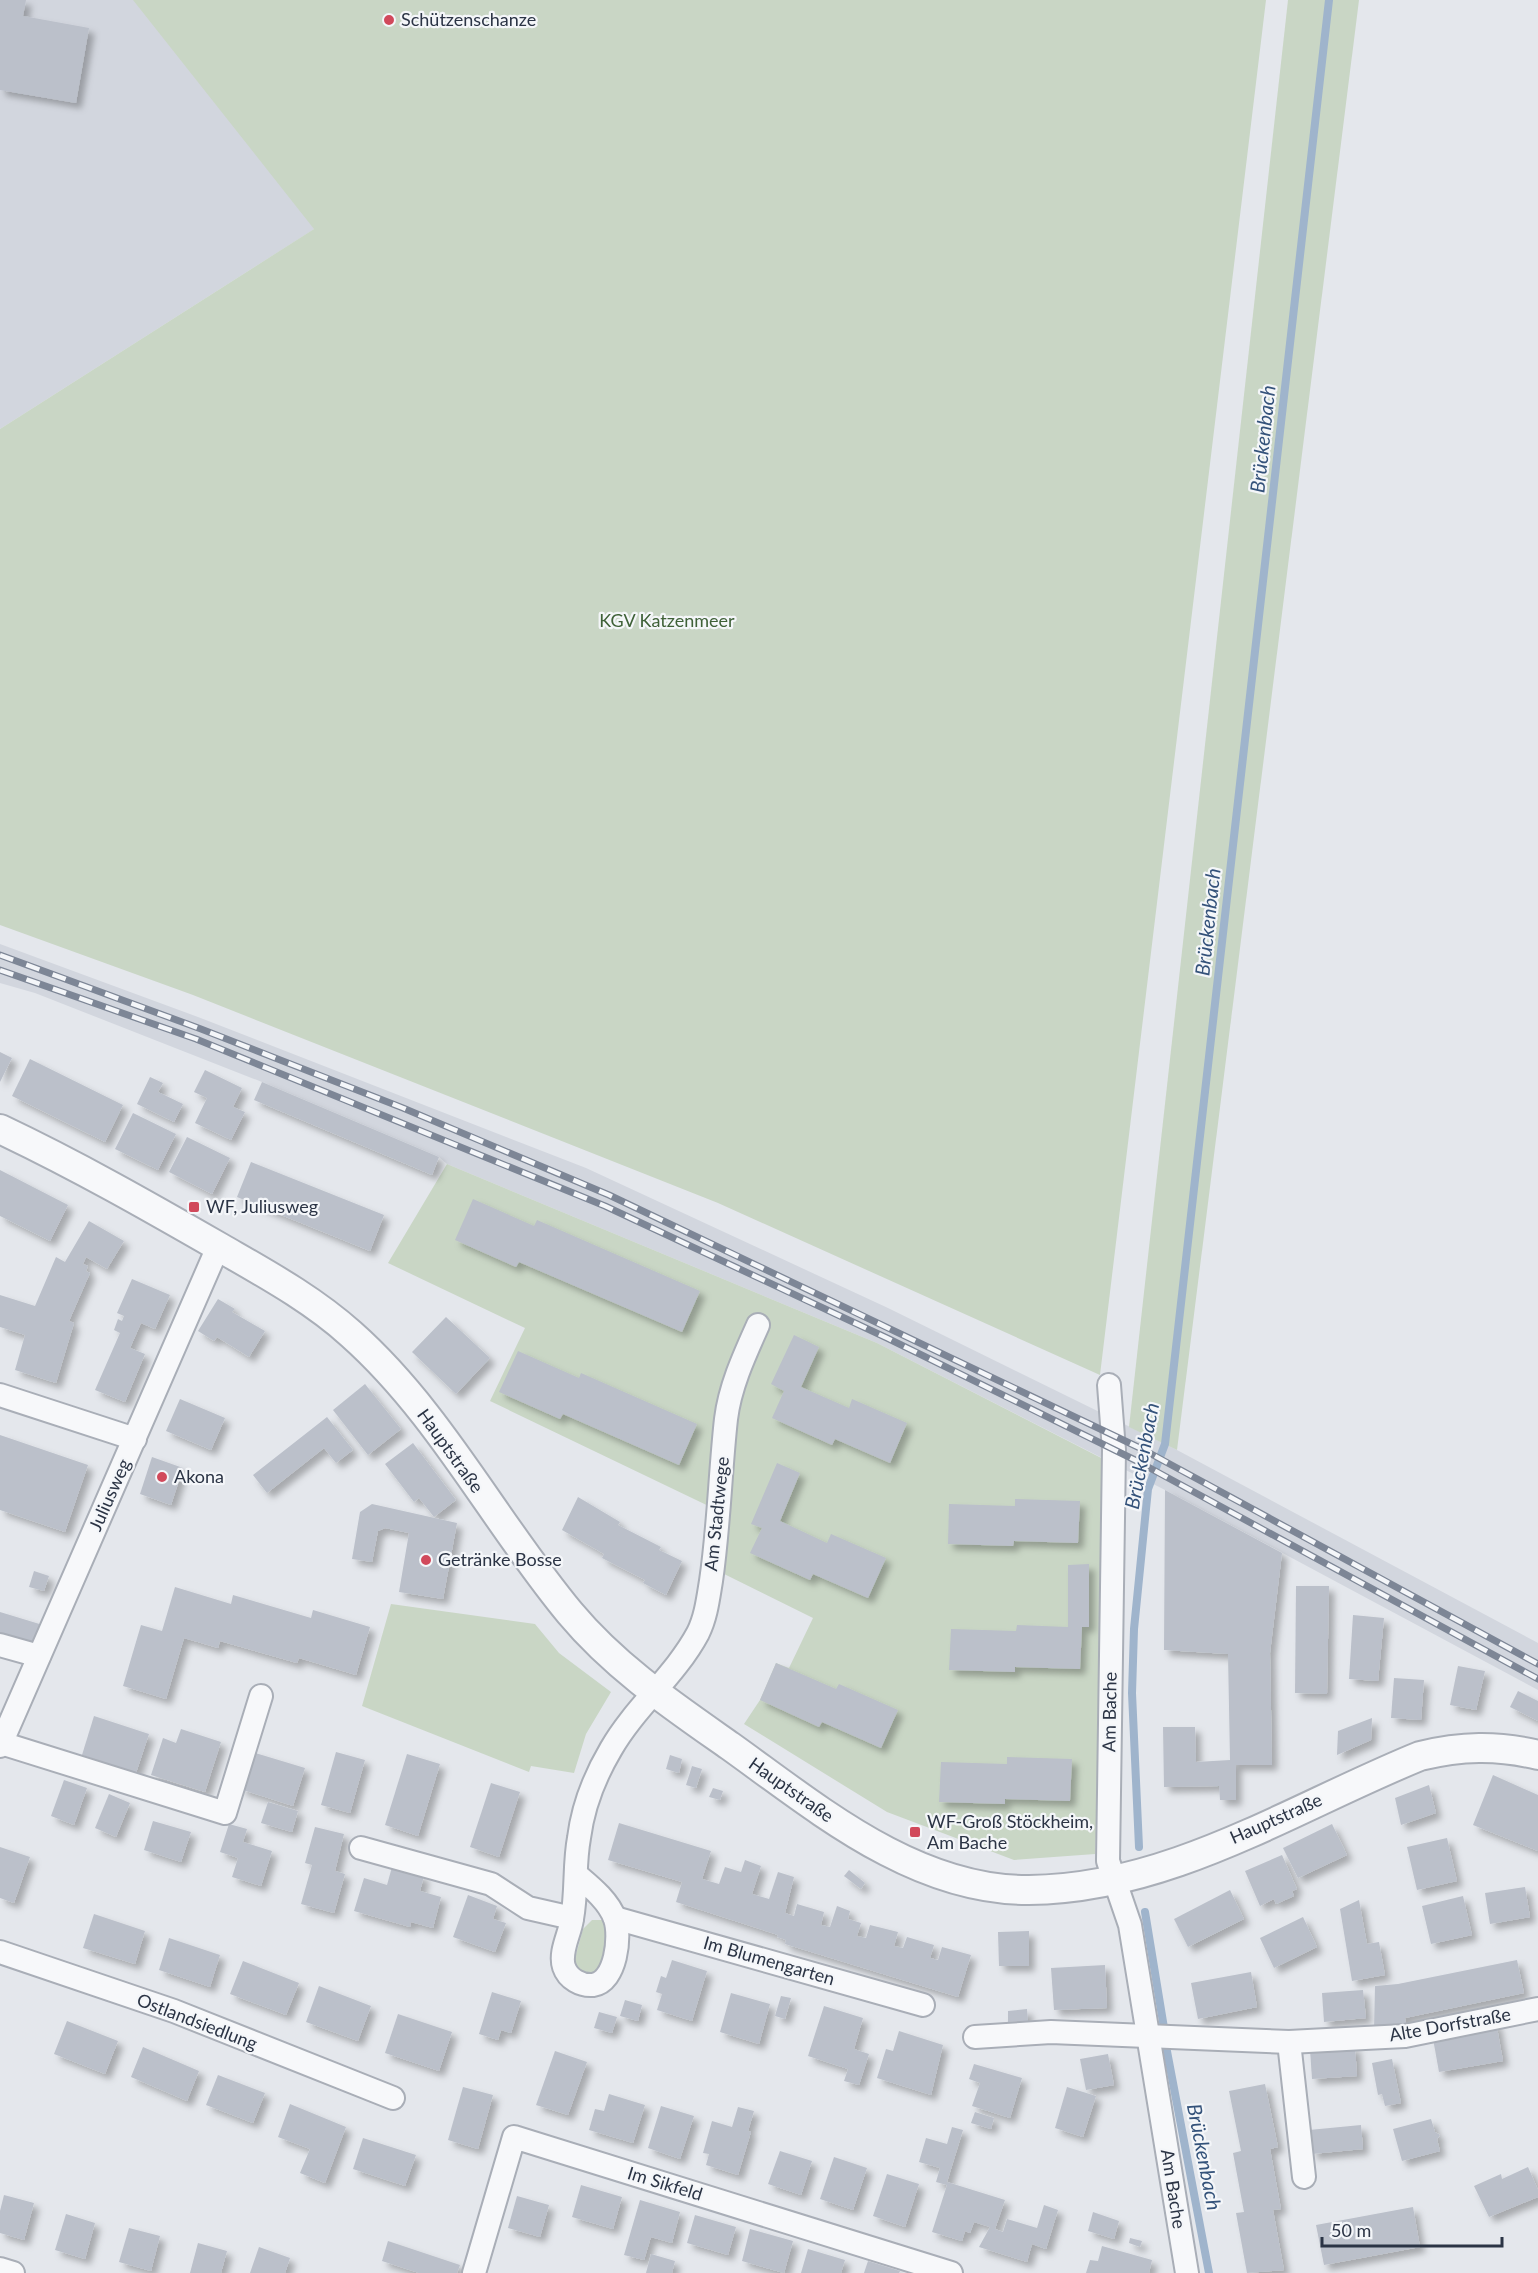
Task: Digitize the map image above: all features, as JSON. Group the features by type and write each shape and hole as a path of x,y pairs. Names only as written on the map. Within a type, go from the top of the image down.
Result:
{"street":[{"name":"Hauptstraße","path":"0,1129 103,1180 324,1312 378,1359 426,1417 574,1618 621,1666 653,1692 837,1822 925,1868 972,1884 1026,1890 1114,1881 1215,1847 1420,1756 1442,1750 1491,1746 1538,1755"},
{"name":"Juliusweg","path":"218,1247 1,1745 225,1813 261,1696"},
{"name":"Am Stadtwege","path":"653,1692 687,1650 706,1612 718,1522 727,1416 740,1365 758,1325"},
{"name":"Am Bache","path":"1109,1385 1113,1450 1108,1861 1130,1925 1187,2273"},
{"path":"0,1395 135,1439"},
{"path":"0,1644 39,1656"},
{"path":"577,1875 600,1896 615,1918 617,1939 610,1973 599,1984 592,1985 574,1980 564,1967 564,1953 572,1918 577,1875 578,1840 584,1810 597,1777 625,1726 653,1692"},
{"path":"361,1848 491,1884 528,1908 572,1918"},
{"name":"Im Blumengarten","path":"615,1918 923,2005"},
{"name":"Ostlandsiedlung","path":"0,1952 174,2011 393,2098"},
{"name":"Alte Dorfstraße","path":"1148,2034 1289,2042 1405,2036 1538,2008"},
{"path":"975,2037 1051,2032 1148,2034"},
{"path":"1289,2042 1304,2177"},
{"name":"Im Sikfeld","path":"474,2273 514,2137 951,2273"},
{"path":"0,2269 13,2273"}],"shaded area":[{"path":"0,0 665,0 663,7 0,429"},
{"path":"0,944 198,1017 586,1168 888,1308 1177,1450 1538,1643 1538,1690 1165,1490 877,1343 447,1164 439,1157 262,1082 35,993 0,983"}],"green space":[{"name":"KGV Katzenmeer","path":"133,0 1266,0 1100,1375 718,1203 193,995 0,925 0,429 314,229"},
{"path":"1288,0 1359,0 1177,1450 1129,1427"},
{"path":"447,1164 877,1343 1113,1464 1095,1854 1014,1860 887,1812 744,1724 760,1700 776,1663 789,1668 813,1618 712,1568 719,1511 490,1401 525,1328 388,1263"},
{"path":"391,1604 535,1624 559,1653 611,1692 586,1734 574,1773 531,1766 529,1772 362,1706"},
{"path":"592,1920 602,1920 610,1924 601,1969 594,1975 579,1972 574,1962 583,1929"}],"building":[{"path":"0,0 26,0 23,16 89,28 76,103 0,90"},
{"path":"0,1052 12,1058 0,1082"},
{"path":"30,1059 123,1105 105,1142 12,1096"},
{"path":"205,1070 242,1088 233,1107 245,1112 231,1140 195,1123 207,1098 194,1092"},
{"path":"150,1077 163,1083 158,1092 183,1104 174,1122 137,1104"},
{"path":"262,1082 439,1157 432,1175 254,1100"},
{"path":"133,1113 176,1134 158,1170 115,1149"},
{"path":"187,1137 230,1158 212,1194 169,1172"},
{"path":"251,1162 384,1215 370,1251 237,1197"},
{"path":"0,1170 68,1205 50,1241 0,1216"},
{"path":"473,1199 534,1226 537,1220 700,1291 682,1332 519,1262 516,1267 455,1240"},
{"path":"89,1221 124,1241 107,1269 86,1257 83,1264 88,1266 86,1271 90,1273 69,1321 74,1323 56,1383 15,1370 25,1335 0,1327 0,1295 35,1306 56,1257 65,1262"},
{"path":"132,1279 170,1295 155,1329 141,1323 130,1348 145,1354 125,1402 95,1390 120,1333 114,1330 118,1319 122,1321 124,1316 117,1313"},
{"path":"218,1299 235,1309 232,1312 265,1331 249,1357 217,1337 214,1341 198,1331"},
{"path":"446,1317 490,1358 456,1394 412,1352"},
{"path":"794,1335 819,1347 801,1387 849,1408 852,1399 907,1423 890,1463 835,1439 832,1445 772,1418 784,1391 771,1384"},
{"path":"518,1351 579,1378 581,1373 697,1424 679,1465 563,1414 560,1419 499,1392"},
{"path":"365,1384 401,1429 368,1455 333,1410"},
{"path":"180,1399 225,1418 211,1450 166,1431"},
{"path":"327,1417 353,1450 336,1463 324,1448 267,1493 253,1475"},
{"path":"0,1435 88,1465 65,1532 0,1510"},
{"path":"413,1443 456,1500 434,1517 419,1498 414,1502 385,1464"},
{"path":"152,1457 183,1468 171,1505 140,1494"},
{"path":"777,1463 800,1473 780,1521 827,1543 831,1534 886,1558 868,1598 813,1574 810,1580 750,1553 762,1528 751,1524"},
{"path":"1165,1490 1282,1553 1270,1653 1272,1765 1236,1765 1236,1800 1220,1800 1219,1786 1164,1787 1163,1727 1195,1727 1196,1762 1230,1760 1228,1654 1164,1650"},
{"path":"578,1497 620,1522 618,1525 661,1547 659,1550 682,1561 666,1595 643,1583 645,1580 602,1558 604,1554 562,1530"},
{"path":"1015,1499 1080,1501 1078,1543 1014,1541 1013,1546 948,1544 949,1504 1015,1506"},
{"path":"372,1504 457,1523 443,1599 399,1592 409,1533 385,1528 378,1531 372,1562 352,1559 360,1512"},
{"path":"1089,1564 1089,1627 1082,1627 1080,1669 1015,1667 1015,1672 949,1670 951,1629 1016,1631 1017,1625 1068,1627 1068,1565"},
{"path":"34,1571 49,1576 44,1591 29,1587"},
{"path":"1296,1586 1329,1586 1327,1694 1295,1693"},
{"path":"175,1587 231,1604 233,1595 311,1618 313,1610 370,1627 356,1675 299,1658 297,1663 220,1641 218,1648 184,1638 166,1699 123,1686 141,1625 162,1631"},
{"path":"0,1612 46,1626 37,1653 0,1641"},
{"path":"1353,1615 1384,1618 1378,1681 1349,1679"},
{"path":"776,1663 836,1689 839,1684 898,1710 881,1748 822,1722 819,1727 760,1700"},
{"path":"1458,1666 1485,1671 1476,1710 1450,1705"},
{"path":"1394,1678 1424,1680 1421,1720 1391,1718"},
{"path":"1518,1691 1538,1701 1538,1721 1510,1707"},
{"path":"94,1716 149,1734 136,1773 82,1755"},
{"path":"1372,1718 1371,1740 1337,1755 1338,1731"},
{"path":"181,1729 221,1742 205,1792 151,1775 163,1738 176,1743"},
{"path":"252,1752 305,1768 293,1806 240,1789"},
{"path":"336,1752 365,1760 350,1813 321,1805"},
{"path":"407,1754 440,1764 418,1836 385,1825"},
{"path":"670,1755 682,1759 679,1773 666,1769"},
{"path":"1007,1757 1072,1759 1070,1801 1005,1799 1005,1804 939,1802 941,1762 1007,1764"},
{"path":"692,1766 702,1769 696,1788 686,1785"},
{"path":"1493,1775 1538,1795 1538,1851 1473,1825"},
{"path":"64,1780 87,1788 74,1825 51,1816"},
{"path":"491,1783 520,1792 499,1857 470,1847"},
{"path":"1429,1785 1436,1813 1401,1825 1395,1798"},
{"path":"713,1788 723,1791 720,1800 709,1797"},
{"path":"109,1794 130,1803 116,1837 95,1828"},
{"path":"268,1802 298,1811 292,1832 261,1823"},
{"path":"153,1821 191,1832 181,1862 144,1850"},
{"path":"619,1823 711,1851 702,1879 719,1884 725,1867 741,1872 745,1860 761,1866 752,1894 769,1899 778,1872 794,1877 785,1913 794,1916 797,1904 824,1912 821,1925 830,1927 837,1906 850,1911 848,1919 861,1923 857,1936 866,1938 870,1925 898,1932 894,1946 903,1948 907,1937 934,1945 930,1958 938,1960 942,1947 971,1955 958,1997 785,1944 786,1940 777,1937 778,1935 676,1902 682,1882 608,1860"},
{"path":"229,1824 247,1829 243,1842 272,1851 261,1886 232,1877 238,1858 220,1852"},
{"path":"1332,1824 1347,1855 1298,1878 1283,1848"},
{"path":"315,1827 344,1834 335,1871 345,1874 334,1913 301,1904 312,1865 305,1863"},
{"path":"1447,1838 1457,1881 1417,1890 1407,1847"},
{"path":"0,1847 30,1857 14,1903 0,1898"},
{"path":"1282,1855 1297,1889 1292,1891 1294,1896 1276,1904 1274,1899 1260,1906 1245,1871"},
{"path":"392,1867 424,1876 420,1891 441,1897 433,1928 411,1922 410,1927 354,1911 364,1878 387,1885"},
{"path":"849,1870 865,1883 861,1889 844,1876"},
{"path":"1525,1887 1530,1917 1490,1924 1485,1893"},
{"path":"1230,1890 1244,1919 1188,1947 1174,1919"},
{"path":"468,1895 497,1906 493,1919 506,1923 495,1952 453,1937"},
{"path":"1463,1896 1472,1935 1431,1944 1422,1906"},
{"path":"1359,1900 1367,1944 1379,1942 1385,1975 1352,1981 1340,1909"},
{"path":"94,1914 145,1931 135,1964 83,1948"},
{"path":"1303,1917 1317,1947 1274,1968 1260,1938"},
{"path":"1029,1931 1029,1966 999,1966 998,1932"},
{"path":"169,1938 220,1955 210,1987 159,1970"},
{"path":"672,1960 707,1971 692,2021 657,2010 662,1994 656,1992 661,1976 666,1978"},
{"path":"1517,1960 1524,1993 1405,2018 1406,2024 1374,2029 1375,1986 1398,1984"},
{"path":"243,1961 299,1983 286,2015 230,1994"},
{"path":"1105,1965 1107,2008 1054,2010 1051,1968"},
{"path":"1251,1972 1257,2007 1198,2019 1191,1983"},
{"path":"319,1986 371,2006 358,2041 306,2022"},
{"path":"1363,1990 1366,2018 1324,2022 1322,1993"},
{"path":"492,1992 521,2001 511,2033 501,2030 498,2040 479,2034"},
{"path":"731,1993 770,2004 759,2044 720,2032"},
{"path":"781,1996 791,1998 785,2019 775,2016"},
{"path":"625,2000 642,2005 638,2021 620,2016"},
{"path":"824,2006 863,2018 854,2049 869,2054 859,2085 844,2081 848,2069 808,2056"},
{"path":"1027,2009 1028,2021 1008,2022 1008,2011"},
{"path":"599,2012 617,2017 612,2033 594,2028"},
{"path":"398,2014 452,2032 439,2071 385,2053"},
{"path":"67,2021 118,2041 105,2074 54,2054"},
{"path":"1496,2022 1503,2061 1439,2072 1432,2033"},
{"path":"899,2031 943,2045 931,2095 877,2078 886,2049 893,2051"},
{"path":"1355,2046 1357,2076 1312,2079 1310,2049"},
{"path":"143,2047 199,2071 187,2101 131,2077"},
{"path":"555,2051 587,2062 568,2115 536,2105"},
{"path":"1108,2054 1114,2085 1086,2090 1080,2059"},
{"path":"1392,2059 1401,2103 1385,2106 1382,2094 1378,2095 1372,2063"},
{"path":"974,2064 1022,2078 1010,2118 972,2106 980,2083 969,2079"},
{"path":"218,2075 265,2093 253,2123 206,2105"},
{"path":"1265,2084 1278,2147 1270,2149 1281,2209 1273,2210 1284,2270 1247,2273 1236,2213 1244,2212 1233,2153 1241,2151 1229,2091"},
{"path":"463,2087 493,2095 478,2149 448,2140"},
{"path":"1067,2087 1096,2096 1083,2137 1055,2128"},
{"path":"609,2094 645,2105 633,2143 589,2130 595,2109 604,2111"},
{"path":"290,2104 346,2127 325,2183 300,2173 310,2149 278,2137"},
{"path":"661,2106 694,2116 680,2159 648,2148"},
{"path":"738,2107 754,2111 748,2131 751,2132 738,2175 706,2165 709,2154 703,2153 712,2121 732,2127"},
{"path":"975,2112 994,2118 991,2129 971,2123"},
{"path":"1431,2119 1435,2132 1440,2135 1437,2139 1440,2151 1402,2161 1393,2129"},
{"path":"1361,2125 1363,2149 1312,2154 1309,2130"},
{"path":"952,2127 963,2130 947,2182 1005,2200 995,2229 1003,2232 1007,2219 1037,2228 1044,2205 1058,2210 1046,2249 1032,2244 1027,2262 979,2247 990,2227 974,2222 970,2233 965,2231 962,2241 932,2232 947,2185 936,2182 940,2168 919,2162 926,2138 947,2144"},
{"path":"363,2138 416,2155 405,2186 353,2169"},
{"path":"780,2151 812,2161 801,2195 768,2184"},
{"path":"834,2157 867,2168 853,2210 820,2199"},
{"path":"1528,2167 1538,2190 1538,2197 1489,2217 1474,2186 1501,2174 1502,2179"},
{"path":"887,2174 919,2184 905,2227 873,2216"},
{"path":"581,2185 622,2197 613,2229 572,2217"},
{"path":"4,2195 34,2203 24,2240 0,2233 0,2211"},
{"path":"517,2196 549,2205 540,2237 508,2228"},
{"path":"640,2200 680,2212 672,2243 651,2237 644,2260 624,2255"},
{"path":"1413,2207 1420,2247 1324,2265 1316,2225"},
{"path":"1093,2212 1119,2221 1114,2239 1088,2231"},
{"path":"66,2214 95,2223 85,2259 55,2250"},
{"path":"695,2215 736,2227 728,2255 687,2243"},
{"path":"129,2228 160,2236 151,2271 119,2262"},
{"path":"750,2229 793,2241 784,2273 742,2261"},
{"path":"1130,2238 1142,2241 1140,2247 1129,2243"},
{"path":"388,2241 460,2265 457,2273 419,2273 382,2261"},
{"path":"198,2243 227,2251 221,2273 190,2273"},
{"path":"1102,2246 1152,2260 1149,2273 1086,2273 1090,2260 1098,2261"},
{"path":"259,2247 290,2258 285,2273 250,2273"},
{"path":"808,2249 845,2260 841,2273 801,2273"},
{"path":"651,2254 675,2261 672,2273 646,2273"},
{"path":"868,2261 900,2271 899,2273 864,2273"}],"waterway":[{"name":"Brückenbach","path":"1139,1847 1132,1693 1134,1629 1148,1489 1165,1444 1329,0"},
{"name":"Brückenbach","path":"1145,1912 1164,2028"},
{"name":"Brückenbach","path":"1166,2046 1209,2273"}],"railway":[{"path":"0,955 201,1029 403,1108 609,1195 1142,1449 1538,1664"},
{"path":"0,970 196,1039 605,1206 887,1338 1137,1461 1538,1679"}],"place":[{"name":"Schützenschanze","path":"389,20"},
{"name":"WF, Juliusweg","path":"194,1207"},
{"name":"Akona","path":"162,1477"},
{"name":"Getränke Bosse","path":"426,1560"},
{"name":"WF-Groß Stöckheim, Am Bache","path":"915,1832"}]}
